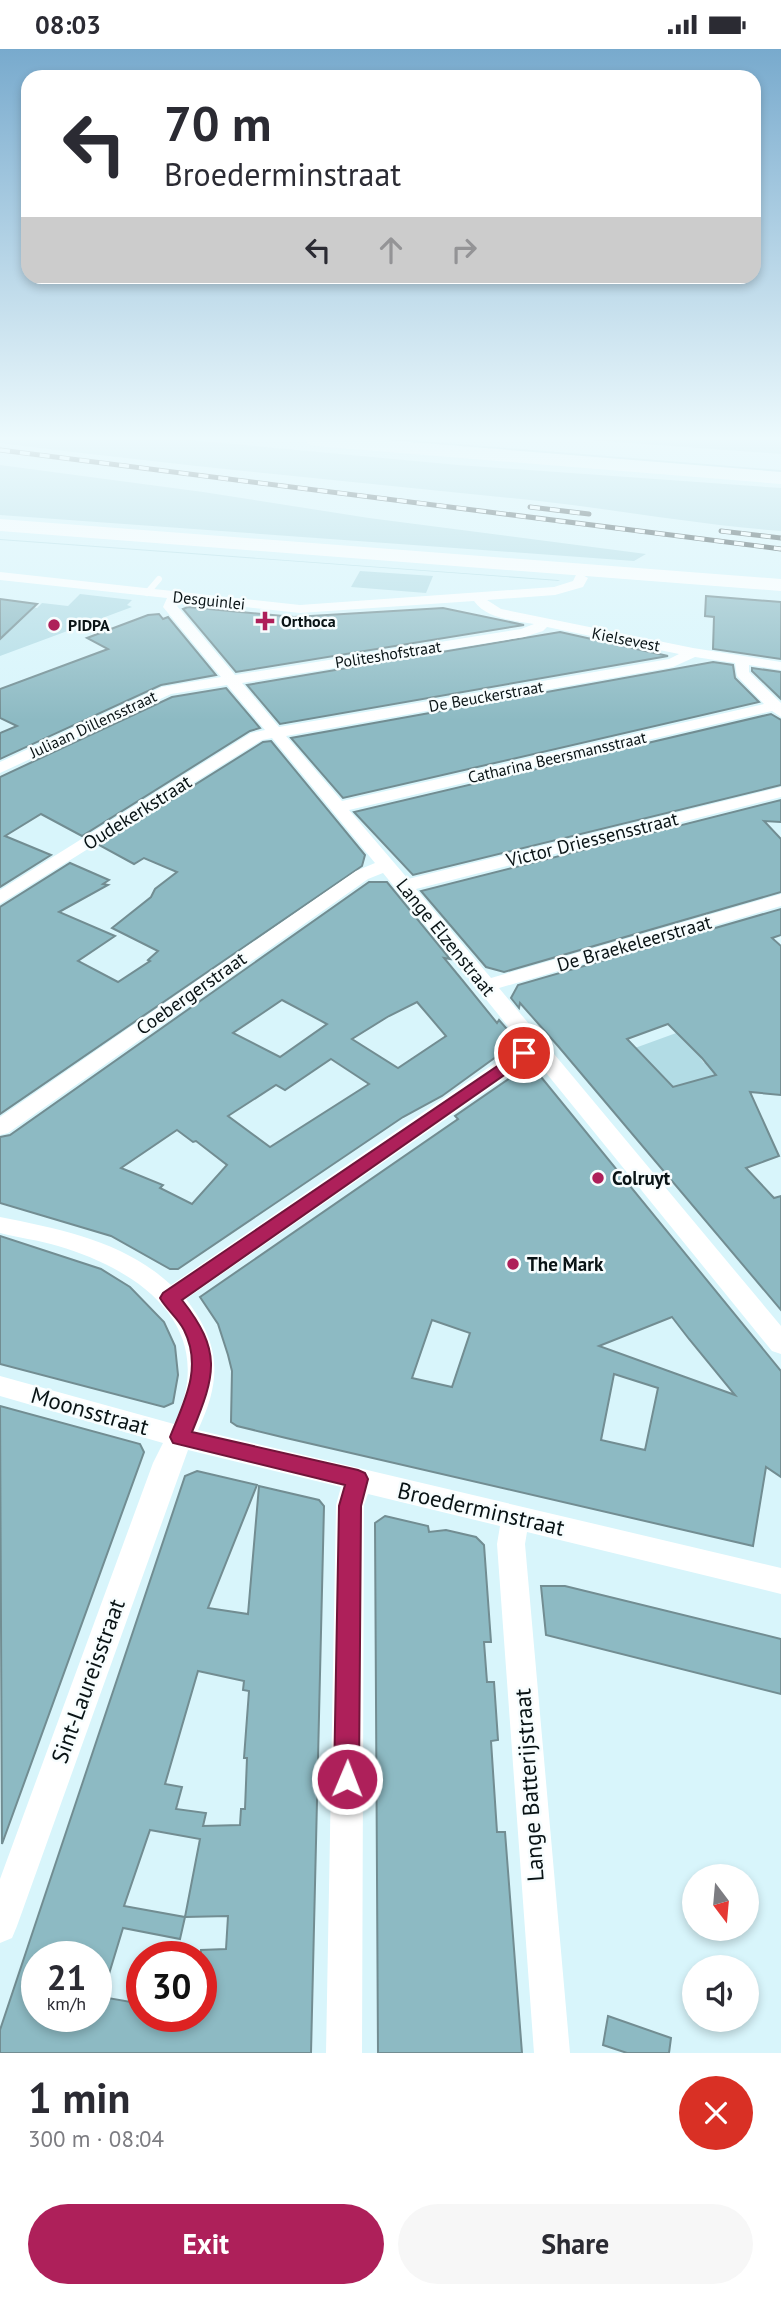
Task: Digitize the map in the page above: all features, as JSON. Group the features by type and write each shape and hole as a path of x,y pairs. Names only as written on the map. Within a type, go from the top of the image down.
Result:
{"main road":[{"path":"111,534 781,585"},
{"path":"0,535 781,595"}],"street":[{"name":"Desguinlei","path":"0,576 300,609 555,591 578,584 582,578"},
{"name":"Lange Elzenstraat","path":"176,597 170,607 387,865 781,1344"},
{"name":"Kielsevest","path":"478,597 489,610 693,652 781,666"},
{"name":"Politeshofstraat","path":"230,679 524,633 538,628 544,622"},
{"name":"De Beuckerstraat","path":"276,733 673,663 693,652"},
{"path":"742,660 742,673 778,709"},
{"name":"Juliaan Dillensstraat","path":"0,768 167,690 230,679"},
{"name":"Catharina Beersmansstraat","path":"338,807 778,709"},
{"name":"Oudekerkstraat","path":"0,898 257,736 276,733"},
{"name":"Victor Driessensstraat","path":"404,886 781,792"},
{"name":"Coebergerstraat","path":"0,1128 362,875 387,865"},
{"name":"De Braekeleerstraat","path":"486,986 781,900"},
{"path":"170,1298 524,1053 538,1050"},
{"name":"Sint-Laureisstraat","path":"0,1225 66,1240 124,1264 170,1298 193,1328 203,1370 199,1391 167,1464 0,1926"},
{"name":"Moonsstraat","path":"0,1386 180,1437"},
{"name":"Broederminstraat","path":"180,1437 781,1581"},
{"path":"344,2053 350,1506 358,1479"},
{"name":"Lange Batterijstraat","path":"516,1517 511,1544 552,2053"}],"lane":[{"path":"147,593 159,579"}],"shaded area":[{"path":"255,534 488,534 646,554 634,561"},
{"path":"0,540 558,580 560,581"},
{"path":"360,571 433,576 426,593 351,587"},
{"path":"80,594 132,600 127,605 132,607 0,656 0,639 33,607 37,608 42,603 68,606"},
{"path":"679,1032 711,1055 701,1059 704,1063 708,1061 731,1076 714,1081 709,1076 678,1093 635,1048"}],"building":[{"path":"706,596 781,602 781,659 713,649 714,617 705,616"},
{"path":"0,599 37,604 0,639"},
{"path":"188,607 294,617 443,608 524,625 236,672 183,609"},
{"path":"159,614 163,619 168,617 216,675 161,685 0,759 0,733 17,726 0,718 0,689 108,649 87,638 148,615"},
{"path":"560,632 668,656 280,724 247,685"},
{"path":"713,662 733,665 735,678 759,702 343,798 291,738"},
{"path":"752,668 781,672 781,699 752,671"},
{"path":"226,688 260,728 250,731 82,836 41,814 5,836 51,855 0,887 0,777 172,697"},
{"path":"771,714 781,720 781,785 413,875 354,812"},
{"path":"271,741 365,855 362,866 0,1114 0,907 70,863 109,880 103,884 108,885 59,912 115,936 78,961 118,982 150,961 148,960 158,951 112,928 177,872 144,858 134,864 99,845 263,742"},
{"path":"781,800 781,822 764,821 781,839 781,892 504,972 486,967 421,891"},
{"path":"369,882 387,882 450,959 444,958 497,1023 499,1020 513,1036 511,1046 442,1096 403,1117 178,1269 170,1269 111,1236 0,1203 0,1137 10,1135","holes":["282,1000 327,1024 280,1057 233,1033","417,1002 446,1036 398,1068 352,1039","331,1059 369,1084 270,1147 228,1116 276,1085 285,1090","177,1130 227,1165 192,1204 160,1188 163,1185 121,1168"]},
{"path":"781,909 781,935 772,938 781,946 781,1095 750,1092 779,1156 746,1168 774,1198 781,1196 781,1310 520,1003 519,1008 511,998 518,985","holes":["668,1024 716,1075 673,1087 627,1039"]},
{"path":"520,1071 537,1072 781,1371 781,1477 766,1467 753,1546 286,1438 237,1426 231,1422 232,1371 218,1324 200,1297 458,1119 455,1116","holes":["672,1317 735,1395 599,1346","432,1320 470,1333 452,1387 412,1378","614,1374 658,1388 645,1450 601,1440"]},
{"path":"0,1236 101,1269 130,1287 164,1322 175,1346 178,1375 173,1403 164,1407 0,1364"},
{"path":"0,1406 140,1444 144,1452 2,1844"},
{"path":"197,1471 257,1485 208,1608 248,1614 259,1486 319,1500 324,1506 311,2053 0,2053 0,2030 21,1967 21,2032 112,2032 112,1999 126,2001 126,2032 217,2032 217,1949 226,1949 228,1916 185,1917 180,1939 123,1928 112,1964 112,1941 30,1941 185,1476","holes":["198,1671 244,1681 243,1690 249,1691 244,1758 247,1758 245,1809 241,1809 240,1825 203,1826 206,1813 176,1809 182,1787 165,1784","150,1830 200,1839 185,1917 124,1906"]},
{"path":"385,1516 428,1526 429,1532 446,1530 476,1537 484,1545 491,1642 484,1642 487,1682 494,1682 498,1740 491,1741 497,1832 505,1832 522,2053 378,2053 375,1523"},
{"path":"541,1586 565,1586 781,1639 781,1694 546,1635"},
{"path":"608,2016 671,2038 669,2053 627,2053 603,2045"}],"railway":[{"path":"659,534 781,549"},
{"path":"743,534 781,538"}],"place":[{"name":"Orthoca","path":"265,621"},
{"name":"PIDPA","path":"54,625"},
{"name":"Colruyt","path":"598,1178"},
{"name":"The Mark","path":"513,1264"}],"route":[{"path":"347,1779 350,1506 358,1479 180,1437 191,1415 203,1370 193,1328 170,1298 524,1053"}]}
